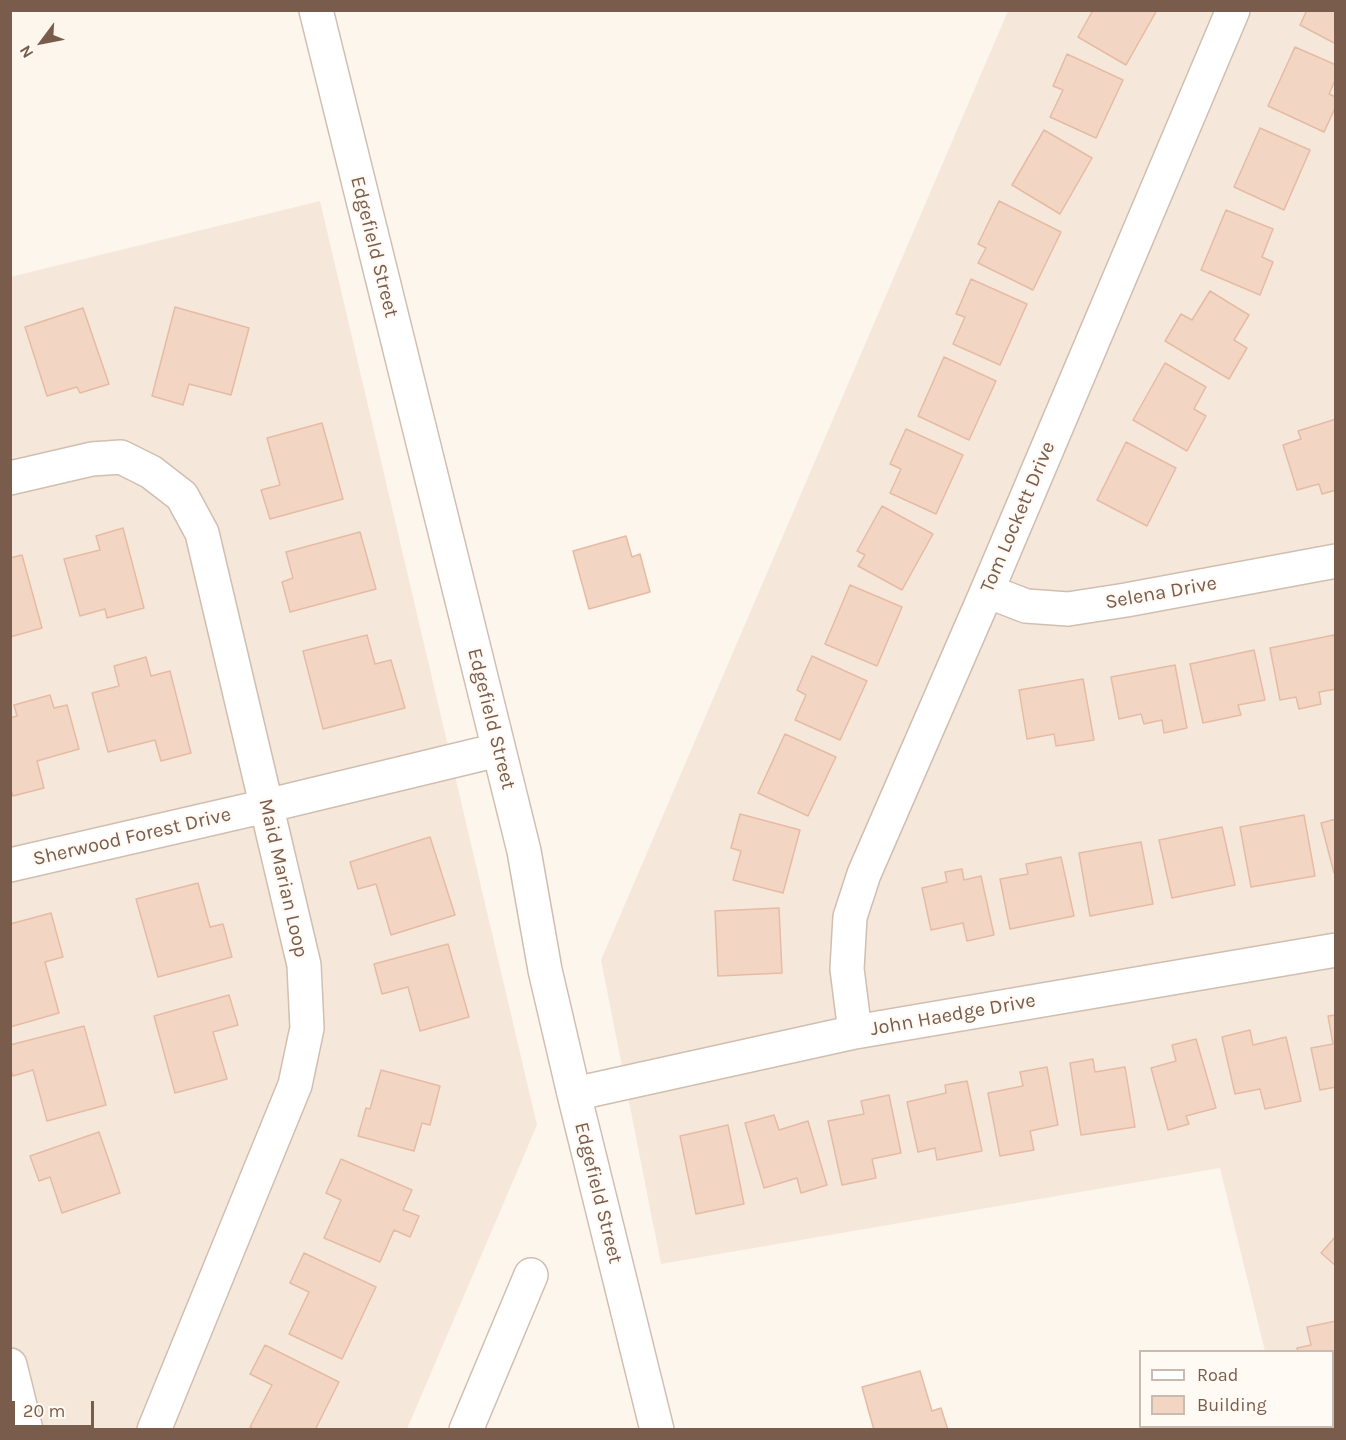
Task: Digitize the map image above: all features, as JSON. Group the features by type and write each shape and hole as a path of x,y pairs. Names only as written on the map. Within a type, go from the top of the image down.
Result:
{"street":[{"name":"Edgefield Street","path":"316,10 524,851 545,970 657,1430"},
{"name":"Tom Lockett Drive","path":"855,1032 847,969 850,917 864,874 987,591 1233,10"},
{"name":"Maid Marian Loop","path":"10,478 92,459 121,457 151,472 182,496 202,533 304,965 307,1028 296,1085 154,1430"},
{"name":"Selena Drive","path":"987,591 1026,606 1068,609 1335,561"},
{"name":"Sherwood Forest Drive","path":"10,865 498,750"},
{"name":"John Haedge Drive","path":"574,1094 855,1032 1335,950"},
{"path":"466,1430 531,1275"},
{"path":"10,1365 26,1430"}],"shaded area":[{"path":"1008,11 1335,11 1335,1429 1284,1428 1334,1428 1334,1350 1265,1350 1220,1168 661,1264 601,960"},
{"path":"320,201 537,1125 407,1429 11,1429 10,277"}],"building":[{"path":"1093,10 1157,10 1126,65 1078,37"},
{"path":"1307,10 1336,10 1336,44 1300,25"},
{"path":"1295,47 1336,65 1336,78 1329,94 1336,97 1336,106 1324,132 1268,106"},
{"path":"1067,54 1123,80 1096,138 1050,117 1063,90 1053,86"},
{"path":"1260,128 1310,150 1284,210 1234,187"},
{"path":"1044,130 1092,158 1060,214 1012,185"},
{"path":"999,201 1061,232 1033,290 978,263 986,248 978,244"},
{"path":"1226,210 1273,229 1262,257 1273,262 1260,295 1201,270"},
{"path":"971,279 1027,304 1000,365 953,344 965,317 956,314"},
{"path":"1210,291 1249,315 1234,340 1247,348 1229,379 1165,341 1181,314 1192,320"},
{"path":"175,307 249,328 231,395 189,384 183,405 152,396"},
{"path":"83,308 109,384 80,393 77,387 47,396 25,327"},
{"path":"944,357 996,381 969,440 918,416"},
{"path":"1165,363 1206,387 1194,409 1206,416 1187,451 1133,420"},
{"path":"1336,419 1336,490 1322,494 1319,484 1297,490 1283,445 1301,439 1298,431"},
{"path":"322,423 343,499 270,519 261,490 280,485 267,438"},
{"path":"906,429 963,455 936,514 890,493 901,469 890,464"},
{"path":"1126,442 1176,468 1147,526 1097,500"},
{"path":"882,506 933,534 902,590 858,566 865,555 857,551"},
{"path":"123,528 144,608 107,618 105,609 80,616 64,559 100,550 96,536"},
{"path":"360,532 376,589 290,612 282,582 293,578 286,552"},
{"path":"626,536 632,557 640,554 650,592 589,609 573,551"},
{"path":"22,555 42,628 10,637 10,558"},
{"path":"850,585 902,607 877,666 825,644"},
{"path":"367,635 375,664 391,660 405,708 323,729 303,651"},
{"path":"1334,635 1336,689 1319,692 1321,704 1299,709 1296,697 1280,700 1270,648"},
{"path":"1254,650 1265,700 1238,705 1241,715 1203,723 1190,664"},
{"path":"812,656 867,681 840,740 795,720 806,695 797,690"},
{"path":"146,657 151,676 170,671 191,753 161,761 155,740 108,752 92,693 119,686 114,666"},
{"path":"1175,665 1187,728 1164,733 1162,720 1144,724 1141,714 1119,719 1111,677"},
{"path":"1083,679 1094,740 1056,746 1054,734 1027,739 1019,690"},
{"path":"50,695 54,708 67,705 79,749 37,761 44,788 13,796 10,787 10,718 17,716 14,705"},
{"path":"785,734 836,757 808,816 758,793"},
{"path":"740,814 800,830 783,893 733,880 741,851 731,848"},
{"path":"1304,815 1315,876 1251,887 1240,827"},
{"path":"1336,819 1336,872 1334,873 1321,823"},
{"path":"1222,827 1235,885 1172,898 1159,840"},
{"path":"430,837 455,915 391,935 376,884 358,889 350,862"},
{"path":"1141,842 1153,904 1090,916 1079,853"},
{"path":"1061,857 1074,916 1010,929 1000,879 1028,874 1026,864"},
{"path":"962,869 964,880 981,876 994,935 967,941 963,923 931,930 922,888 947,882 945,872"},
{"path":"198,883 210,927 223,924 232,957 158,977 136,899"},
{"path":"779,908 782,973 718,976 715,911"},
{"path":"51,913 63,957 45,962 59,1013 10,1027 10,924"},
{"path":"448,944 469,1017 420,1031 408,987 382,994 374,964"},
{"path":"229,995 238,1025 213,1032 227,1079 175,1093 154,1016"},
{"path":"1336,1015 1336,1087 1320,1090 1311,1048 1333,1044 1328,1016"},
{"path":"84,1026 106,1105 47,1121 33,1070 13,1076 10,1068 10,1045"},
{"path":"1250,1030 1253,1045 1286,1037 1301,1101 1265,1109 1260,1089 1235,1094 1222,1037"},
{"path":"1196,1039 1216,1108 1186,1116 1189,1124 1168,1130 1151,1068 1176,1061 1172,1045"},
{"path":"1093,1059 1095,1072 1125,1067 1135,1127 1081,1135 1070,1063"},
{"path":"1047,1067 1058,1125 1030,1131 1034,1150 1000,1156 988,1093 1023,1086 1020,1072"},
{"path":"381,1070 440,1086 430,1125 422,1123 414,1151 358,1136 366,1108 370,1109"},
{"path":"967,1081 982,1151 937,1160 935,1148 918,1152 907,1102 946,1093 945,1085"},
{"path":"889,1095 901,1153 872,1159 876,1178 842,1185 828,1121 864,1114 861,1101"},
{"path":"774,1115 779,1130 808,1121 827,1185 801,1193 797,1178 764,1188 745,1123"},
{"path":"728,1125 744,1204 696,1214 680,1136"},
{"path":"99,1132 120,1193 62,1213 50,1177 39,1181 30,1156"},
{"path":"341,1159 412,1190 403,1210 419,1216 410,1237 394,1230 380,1262 324,1238 341,1200 326,1193"},
{"path":"1336,1236 1336,1266 1321,1253"},
{"path":"304,1253 376,1287 342,1359 289,1334 309,1292 290,1283"},
{"path":"1336,1321 1336,1382 1334,1382 1334,1350 1298,1350 1297,1348 1311,1345 1307,1327"},
{"path":"265,1345 339,1382 315,1430 255,1430 250,1427 272,1385 250,1374"},
{"path":"920,1371 932,1411 941,1408 948,1430 874,1430 862,1387"}]}
